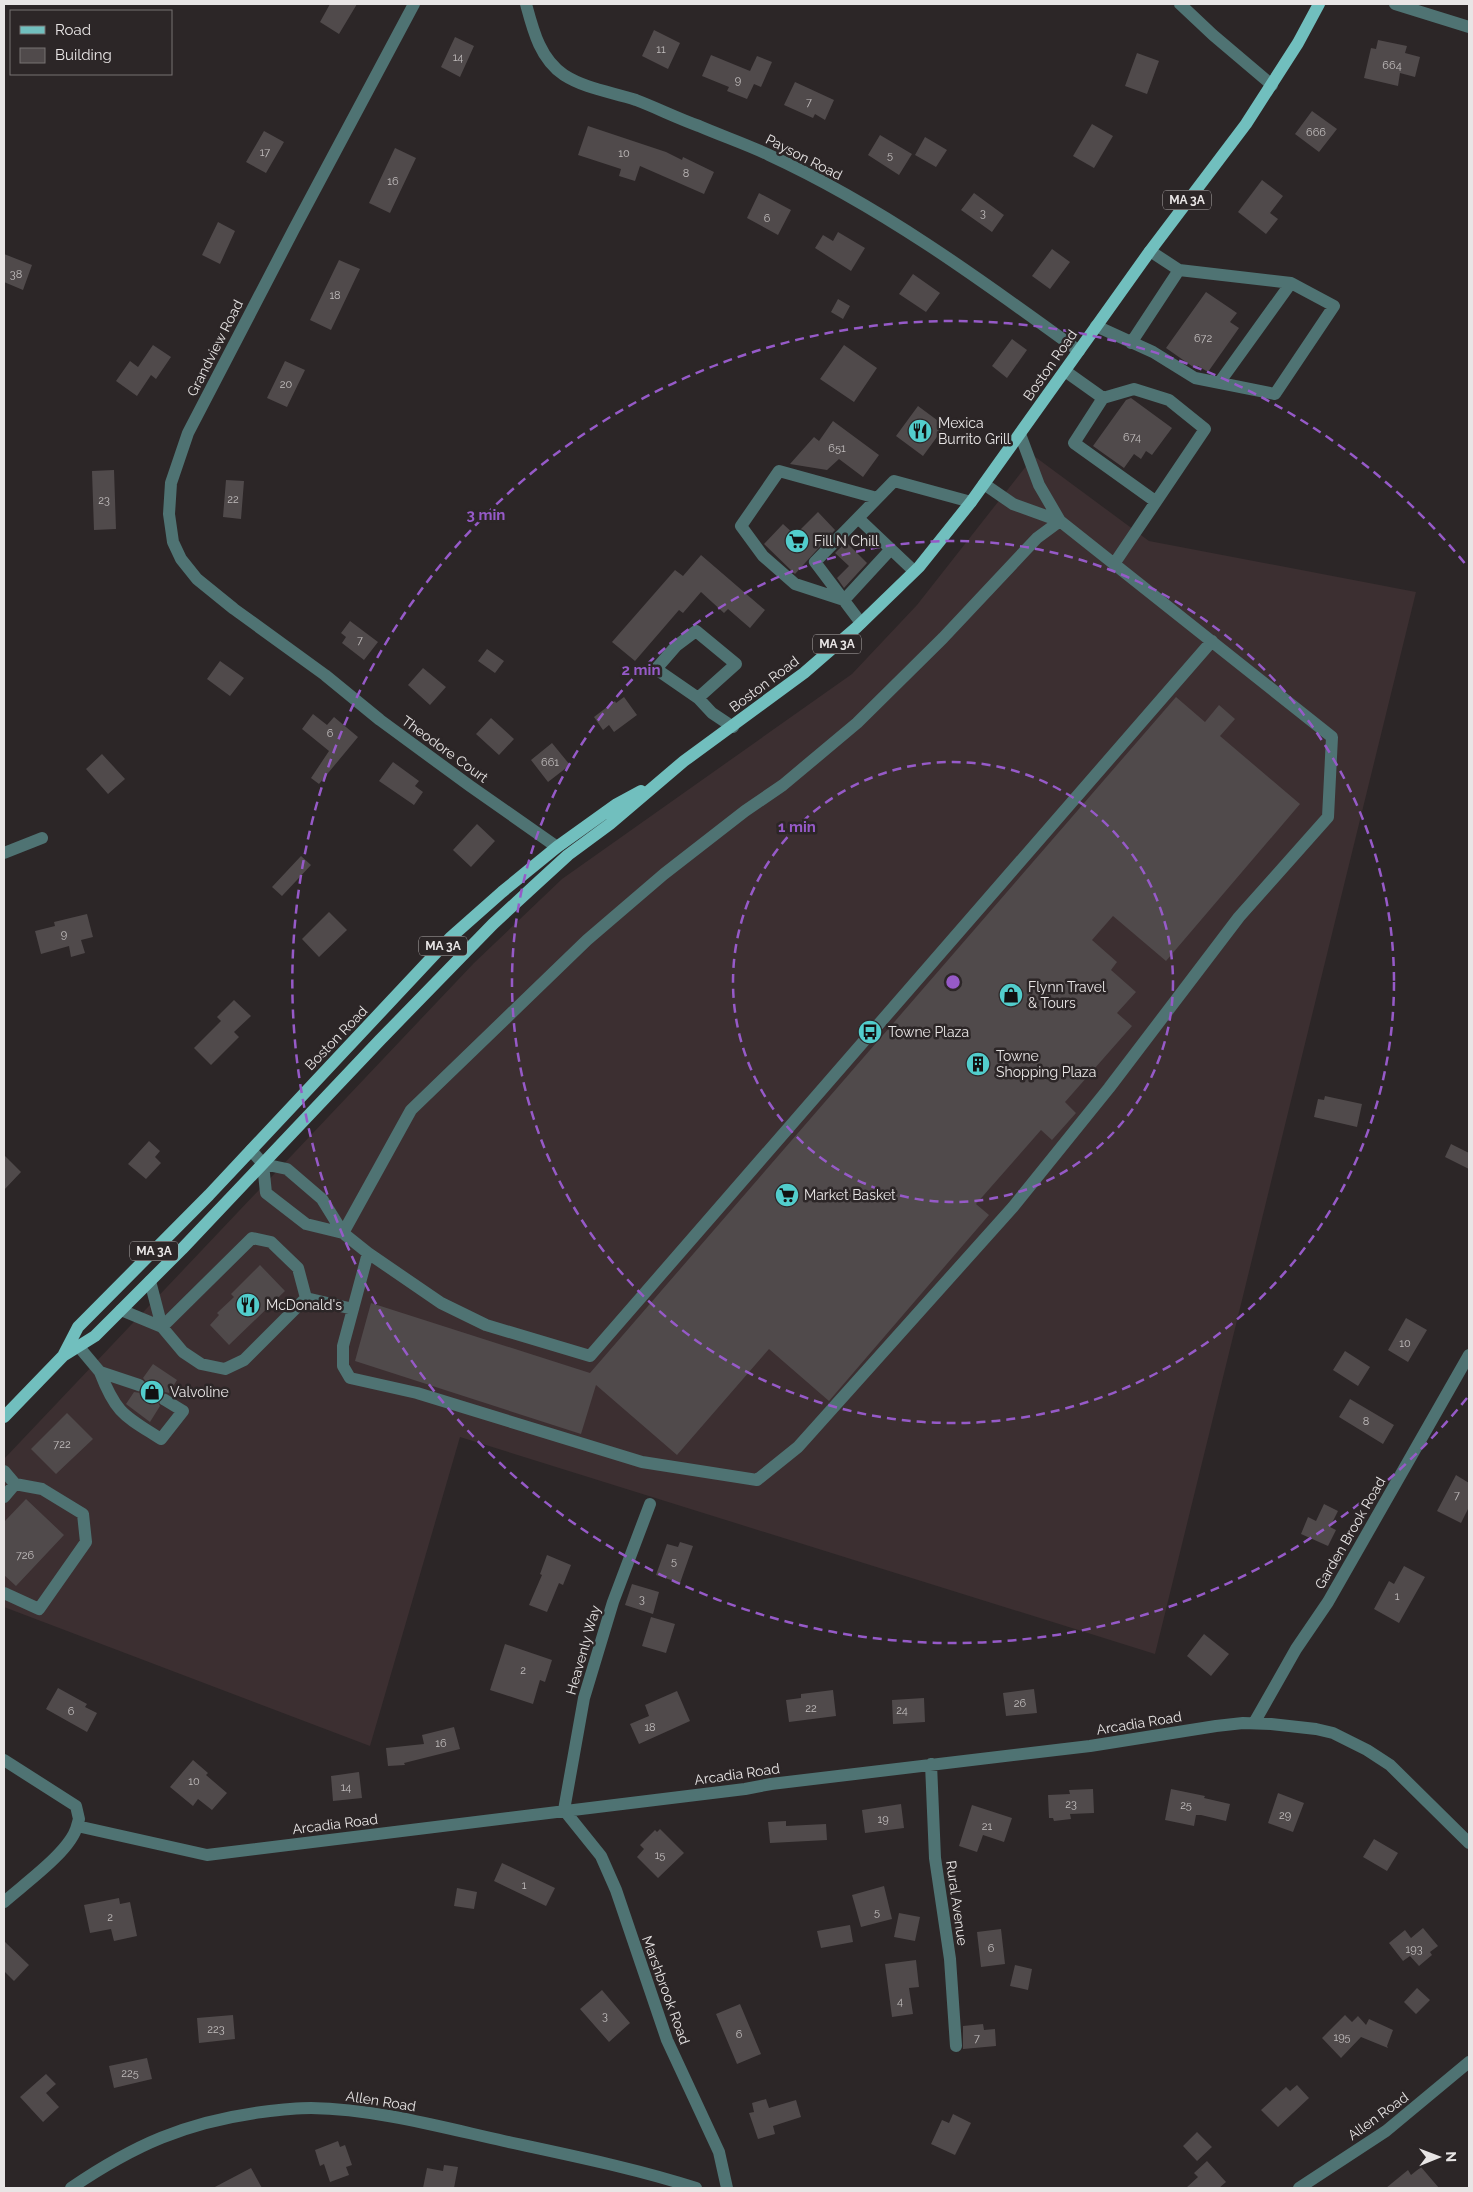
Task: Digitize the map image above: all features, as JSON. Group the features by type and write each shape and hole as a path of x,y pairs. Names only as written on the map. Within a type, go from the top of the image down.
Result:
{"main road":[{"name":"Boston Road","path":"62,1356 95,1336 150,1281 493,924 568,855 610,824 665,778 804,673 861,623 914,571 971,502 1150,251 1246,124 1272,85 1319,4"},
{"name":"Boston Road","path":"4,1417 62,1356 78,1327 251,1150 450,938 557,847 618,804 665,778"}],"street":[{"name":"Grandview Road","path":"319,671 197,580 181,559 173,542 169,514 171,483 188,433 414,4"},
{"name":"Payson Road","path":"526,4 534,35 548,60 564,75 609,94 634,100 768,154 820,180 938,252 1001,294 1079,351"},
{"path":"1180,4 1272,85"},
{"path":"1395,4 1469,27"},
{"path":"1096,326 1153,352 1195,378 1275,394 1334,306 1290,283 1178,270 1150,251"},
{"path":"1131,343 1178,270"},
{"path":"1219,383 1290,283"},
{"path":"1065,371 1103,398"},
{"path":"1114,564 1205,428 1168,400 1134,389 1103,398 1074,443 1155,501"},
{"path":"1020,434 1039,485 1060,521"},
{"path":"844,600 795,584 763,556 741,526 779,471 877,498"},
{"path":"861,623 815,562 894,481 971,502"},
{"path":"368,1253 343,1353 342,1366 350,1378 417,1394 642,1462 757,1480 798,1447 1013,1207 1109,1088 1238,917 1328,817 1332,737 1060,521 1013,504 984,484"},
{"path":"858,518 914,571"},
{"path":"343,1233 411,1110 587,940 664,874 745,811 783,785 857,723 943,638 1037,538 1060,521"},
{"path":"844,600 891,549"},
{"path":"698,698 736,664 696,631 676,646 656,669 698,698 712,713 733,727"},
{"path":"263,1164 287,1169 322,1200 343,1233 368,1253 441,1303 486,1326 590,1356 1212,642"},
{"name":"Theodore Court","path":"319,671 462,781 557,847"},
{"path":"4,853 42,838"},
{"path":"251,1150 263,1164 266,1192 306,1224 343,1233"},
{"path":"162,1327 252,1238 271,1242 298,1268 306,1298"},
{"path":"150,1281 162,1327 183,1352 201,1364 225,1369 244,1360 306,1298"},
{"path":"306,1298 353,1309"},
{"path":"121,1310 162,1327"},
{"path":"79,1347 100,1372 109,1397 123,1415 161,1439 183,1411 165,1400"},
{"name":"Garden Brook Road","path":"1254,1723 1296,1649 1328,1602 1469,1355"},
{"path":"100,1372 139,1385"},
{"path":"4,1471 15,1484 42,1488 83,1514 86,1542 39,1610 4,1593"},
{"path":"4,1497 15,1484"},
{"name":"Heavenly Way","path":"564,1810 584,1698 613,1602 650,1504"},
{"name":"Arcadia Road","path":"77,1826 208,1855 931,1764 1090,1746 1216,1726 1254,1723 1316,1729 1333,1733 1367,1750 1390,1766 1469,1842"},
{"path":"4,1760 76,1806 79,1819 75,1833 64,1850 4,1902"},
{"name":"Rural Avenue","path":"931,1764 935,1858 950,1959 956,2046"},
{"name":"Marshbrook Road","path":"564,1810 601,1856 616,1890 667,2040 719,2152 727,2188"},
{"name":"Allen Road","path":"1299,2188 1386,2131 1469,2062"},
{"name":"Allen Road","path":"71,2188 117,2158 184,2128 235,2116 310,2108 378,2114 413,2121 566,2155 696,2188"}],"shaded area":[{"path":"1034,456 1149,541 1416,592 1155,1654 460,1437 370,1746 4,1607 4,1459 474,963 562,879 852,674 917,605"}],"building":[{"path":"330,4 357,4 339,34 320,22"},
{"path":"654,30 680,43 668,69 642,56"},
{"path":"455,37 474,46 460,77 441,67"},
{"path":"1378,40 1407,46 1405,53 1420,57 1415,77 1400,73 1398,86 1364,78 1371,48 1376,49"},
{"path":"1137,53 1159,61 1147,94 1125,86"},
{"path":"711,55 750,71 757,56 772,62 761,87 754,84 747,99 727,91 729,87 702,76"},
{"path":"795,82 834,100 825,120 815,114 813,118 784,105"},
{"path":"1312,111 1337,129 1319,152 1295,134"},
{"path":"1092,124 1113,136 1094,168 1073,156"},
{"path":"588,126 666,152 682,160 683,157 714,172 704,194 640,166 635,181 619,176 621,169 578,155"},
{"path":"264,131 284,142 266,173 246,162"},
{"path":"880,135 912,154 899,175 868,155"},
{"path":"925,137 947,150 936,167 915,155"},
{"path":"395,148 416,158 390,213 369,203"},
{"path":"1262,180 1283,196 1270,213 1278,219 1266,234 1238,212"},
{"path":"759,193 791,210 778,235 747,218"},
{"path":"974,193 1004,215 992,232 961,210"},
{"path":"218,222 235,231 220,264 202,255"},
{"path":"838,232 865,248 851,271 815,248 823,235 833,241"},
{"path":"1052,249 1070,262 1050,289 1032,276"},
{"path":"4,254 32,265 23,290 4,282"},
{"path":"339,260 360,269 331,330 310,320"},
{"path":"913,274 940,293 926,312 899,294"},
{"path":"1206,292 1237,313 1230,322 1239,328 1208,372 1198,366 1196,369 1166,348"},
{"path":"838,299 850,306 843,319 831,312"},
{"path":"1012,339 1027,350 1007,378 992,366"},
{"path":"153,345 171,357 156,379 151,375 137,396 116,381 130,361 138,367"},
{"path":"844,345 877,368 854,402 820,379"},
{"path":"285,361 305,370 287,407 267,398"},
{"path":"1131,398 1172,428 1152,455 1146,451 1141,459 1134,454 1124,468 1093,446 1126,400"},
{"path":"918,406 945,426 923,456 896,436"},
{"path":"833,421 879,455 863,477 839,459 827,470 790,464 814,437 819,441"},
{"path":"114,470 116,529 94,530 92,471"},
{"path":"226,480 244,481 241,519 223,517"},
{"name":"Fill N Chill","path":"818,512 835,530 795,574 764,544 783,524 795,535"},
{"name":"Fill N Chill","path":"846,542 867,563 844,588 837,578 849,566 835,553"},
{"path":"701,555 765,610 750,628 728,609 724,613 701,592 683,613 679,610 635,661 612,642 675,570 683,576"},
{"path":"350,621 378,642 364,660 342,643 346,637 341,633"},
{"path":"487,649 504,661 495,673 478,661"},
{"path":"220,661 244,678 230,696 207,679"},
{"path":"423,668 446,687 430,705 408,685"},
{"path":"624,697 637,715 614,732 609,725 603,730 594,717 615,701 616,703"},
{"name":"Towne Shopping Plaza","path":"1176,697 1205,722 1219,705 1235,719 1220,736 1300,804 1166,961 1113,916 1092,940 1117,962 1111,970 1136,992 1117,1013 1132,1026 1065,1102 1076,1113 1052,1140 1041,1130 976,1204 989,1215 829,1401 769,1349 677,1455 596,1385 581,1434 355,1361 371,1303 590,1373"},
{"path":"313,714 327,725 334,717 358,737 319,784 311,778 329,751 302,729"},
{"path":"491,718 514,739 499,755 476,734"},
{"path":"552,743 570,765 548,782 531,760"},
{"path":"102,754 125,779 108,794 86,769"},
{"path":"393,762 419,781 415,786 423,792 414,805 379,781"},
{"path":"477,824 495,841 471,867 453,850"},
{"path":"301,856 311,865 282,896 272,887"},
{"path":"329,912 347,930 319,957 302,939"},
{"path":"87,914 93,937 81,940 85,953 71,957 69,946 41,954 35,931 55,926 54,922"},
{"path":"234,1000 251,1016 234,1032 239,1037 211,1065 194,1048 221,1021 217,1017"},
{"path":"1325,1096 1362,1104 1357,1127 1314,1117 1318,1099 1324,1100"},
{"path":"149,1141 160,1151 155,1157 161,1163 146,1179 128,1164"},
{"path":"1451,1144 1469,1153 1469,1169 1445,1157"},
{"path":"4,1155 21,1172 4,1190"},
{"name":"McDonald's","path":"260,1265 285,1291 229,1345 210,1325 219,1315 217,1313 234,1297 231,1294"},
{"path":"1406,1318 1427,1330 1408,1362 1388,1350"},
{"path":"1345,1351 1370,1367 1358,1386 1333,1370"},
{"name":"Valvoline","path":"153,1364 177,1380 169,1393 165,1392 158,1395 157,1400 160,1406 150,1422 126,1404 134,1392 141,1393 146,1388 147,1383 143,1378"},
{"path":"1350,1399 1394,1425 1383,1444 1339,1417"},
{"path":"67,1413 93,1439 56,1474 31,1449"},
{"path":"1456,1475 1469,1483 1469,1507 1461,1523 1437,1511"},
{"path":"26,1499 64,1535 16,1586 4,1575 4,1522"},
{"path":"1324,1504 1338,1511 1330,1527 1336,1530 1328,1546 1301,1534 1308,1517 1316,1521"},
{"path":"680,1542 693,1546 680,1583 656,1575 667,1544 678,1547"},
{"path":"547,1555 571,1565 563,1585 559,1583 547,1612 529,1605 542,1575 540,1574"},
{"path":"1404,1566 1425,1577 1399,1623 1374,1609 1389,1581 1394,1584"},
{"path":"632,1584 659,1592 653,1614 625,1605"},
{"path":"651,1617 675,1624 666,1653 642,1646"},
{"path":"1204,1634 1229,1654 1211,1676 1187,1656"},
{"path":"505,1644 552,1660 545,1682 540,1680 533,1704 490,1690"},
{"path":"58,1688 87,1704 85,1707 97,1713 87,1732 46,1709"},
{"path":"1034,1689 1037,1713 1006,1716 1003,1693"},
{"path":"833,1690 836,1716 789,1722 786,1700 801,1698 801,1694"},
{"path":"677,1691 690,1721 639,1744 630,1724 649,1716 645,1705"},
{"path":"924,1698 925,1722 893,1724 892,1700"},
{"path":"454,1727 460,1749 404,1763 405,1765 388,1766 386,1748 424,1744 422,1735"},
{"path":"193,1760 208,1773 206,1775 227,1793 212,1810 198,1799 193,1806 170,1787"},
{"path":"359,1772 362,1798 333,1801 331,1776"},
{"path":"1093,1789 1094,1813 1070,1814 1071,1819 1054,1821 1053,1818 1049,1818 1048,1795 1070,1794 1069,1790"},
{"path":"1171,1789 1205,1796 1204,1798 1230,1804 1226,1821 1201,1815 1196,1815 1194,1826 1165,1820"},
{"path":"1278,1793 1304,1803 1293,1832 1268,1823"},
{"path":"901,1804 904,1828 865,1833 862,1810"},
{"path":"972,1805 1012,1818 1004,1842 983,1835 977,1852 959,1846"},
{"path":"786,1821 786,1826 826,1824 827,1840 770,1843 768,1822"},
{"path":"660,1829 684,1853 658,1878 637,1857 644,1849 640,1845 655,1830 657,1832"},
{"path":"1374,1839 1398,1853 1387,1871 1363,1857"},
{"path":"502,1863 555,1888 546,1906 494,1881"},
{"path":"884,1886 892,1919 861,1927 852,1895"},
{"path":"457,1888 477,1892 474,1909 454,1906"},
{"path":"119,1898 120,1904 130,1902 137,1936 114,1941 111,1929 90,1933 84,1905"},
{"path":"899,1913 920,1917 915,1941 894,1937"},
{"path":"850,1925 853,1942 821,1948 817,1931"},
{"path":"1423,1928 1438,1946 1430,1952 1432,1955 1419,1966 1410,1956 1403,1961 1389,1943 1405,1930 1411,1938"},
{"path":"1001,1929 1005,1964 981,1967 977,1932"},
{"path":"4,1941 29,1965 14,1981 4,1971"},
{"path":"916,1960 919,1987 909,1988 913,2014 892,2017 885,1964"},
{"path":"1015,1965 1032,1969 1028,1990 1010,1986"},
{"path":"1417,1988 1430,2000 1416,2014 1404,2002"},
{"path":"602,1990 630,2023 609,2042 580,2009"},
{"path":"740,2004 761,2054 737,2064 716,2014"},
{"path":"233,2015 235,2039 199,2043 197,2018"},
{"path":"1345,2015 1352,2022 1358,2016 1366,2025 1369,2019 1393,2030 1388,2048 1361,2037 1341,2058 1322,2038"},
{"path":"983,2024 984,2030 995,2029 996,2046 963,2049 963,2026"},
{"path":"147,2058 152,2079 114,2088 109,2066"},
{"path":"46,2074 56,2084 46,2093 59,2107 43,2122 20,2097"},
{"path":"1297,2085 1309,2098 1278,2127 1261,2110 1286,2087 1290,2091"},
{"path":"766,2099 769,2108 796,2100 801,2117 773,2126 775,2134 758,2139 749,2113 754,2112 752,2103"},
{"path":"953,2114 971,2123 955,2155 931,2144 942,2120 949,2123"},
{"path":"1197,2132 1212,2147 1197,2161 1183,2146"},
{"path":"338,2141 340,2147 345,2145 352,2165 346,2167 349,2175 330,2182 324,2164 320,2166 315,2150"},
{"path":"1207,2161 1226,2182 1219,2188 1186,2188 1198,2177 1194,2173"},
{"path":"444,2165 458,2167 454,2188 423,2188 427,2168 443,2171"},
{"path":"1421,2167 1439,2188 1386,2188 1408,2170 1411,2175"},
{"path":"251,2168 262,2188 213,2188"}],"tunnel":[{"path":"139,1385 165,1400"}],"place":[{"name":"Mexica Burrito Grill","path":"920,431"},
{"name":"Fill N Chill","path":"797,541"},
{"name":"Flynn Travel & Tours","path":"1011,995"},
{"name":"Towne Plaza","path":"870,1032"},
{"name":"Towne Shopping Plaza","path":"978,1064"},
{"name":"Market Basket","path":"787,1195"},
{"name":"McDonald's","path":"248,1305"},
{"name":"Valvoline","path":"152,1392"}]}
